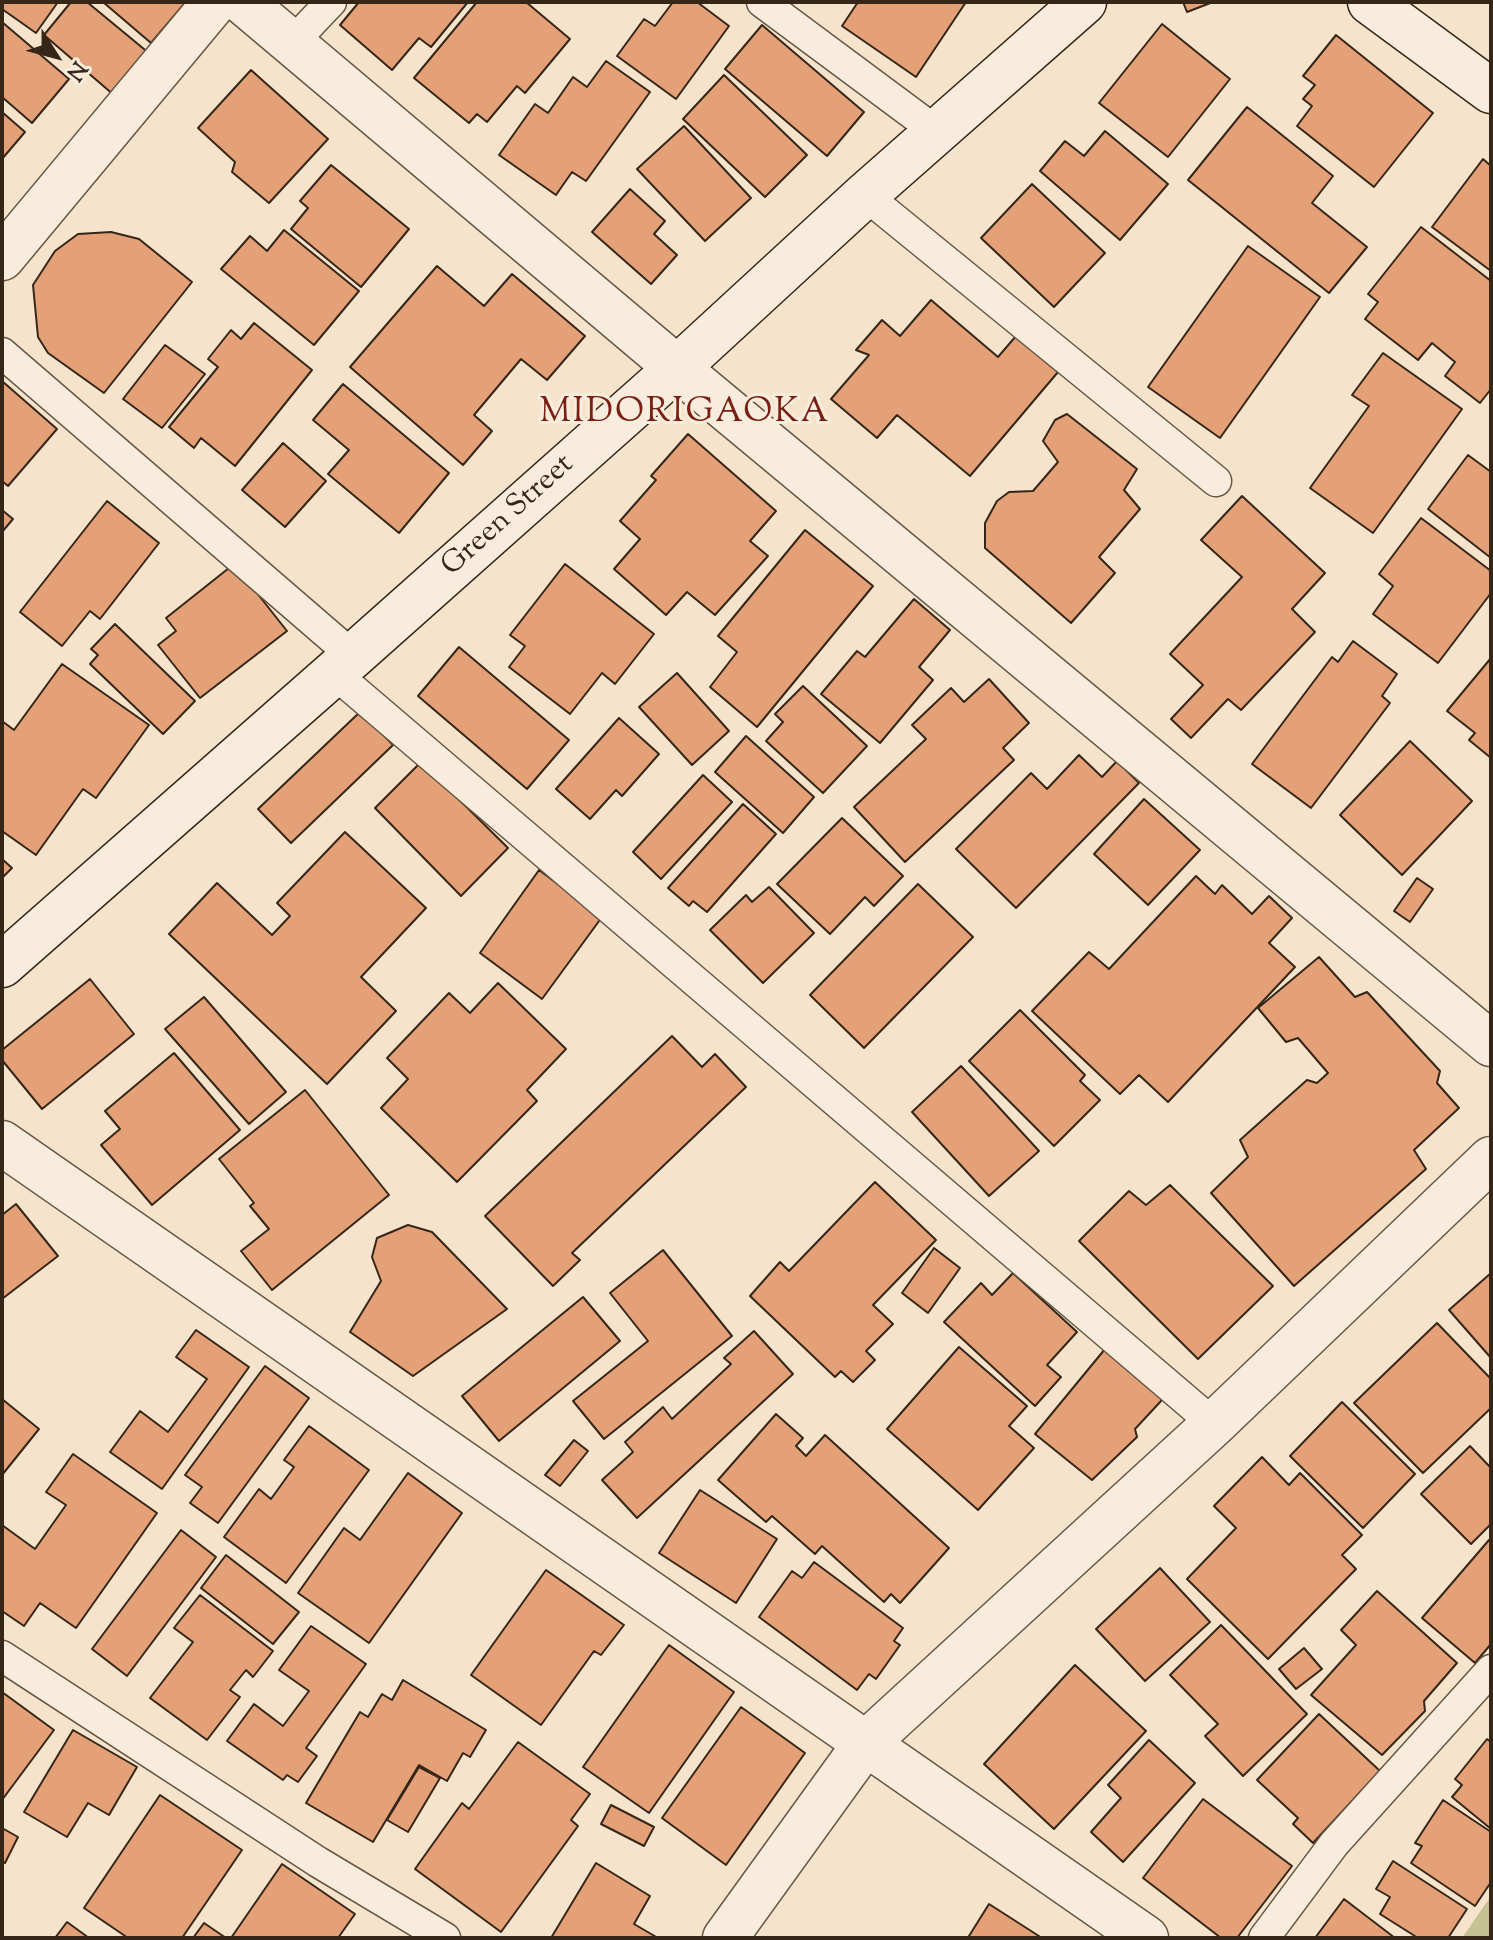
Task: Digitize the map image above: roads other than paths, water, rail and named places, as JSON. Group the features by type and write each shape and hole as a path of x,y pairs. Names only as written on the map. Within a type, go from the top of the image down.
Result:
{"street":[{"path":"2,258 215,2"},
{"path":"243,2 677,368 1491,1044"},
{"name":"Green Street","path":"2,965 677,368 865,195 1084,2"},
{"path":"1370,2 1491,91"},
{"path":"2,1143 1146,1938"},
{"path":"725,1938 865,1744 1214,1424 1491,1159"}],"lane":[{"path":"292,43 331,2"},
{"path":"762,2 937,132"},
{"path":"865,195 1216,481"},
{"path":"2,353 343,664 1214,1424"},
{"path":"2,1656 318,1862 445,1938"},
{"path":"1264,1938 1334,1844 1491,1670"}],"district":[{"name":"MIDORIGAOKA","path":"685,415"}]}
